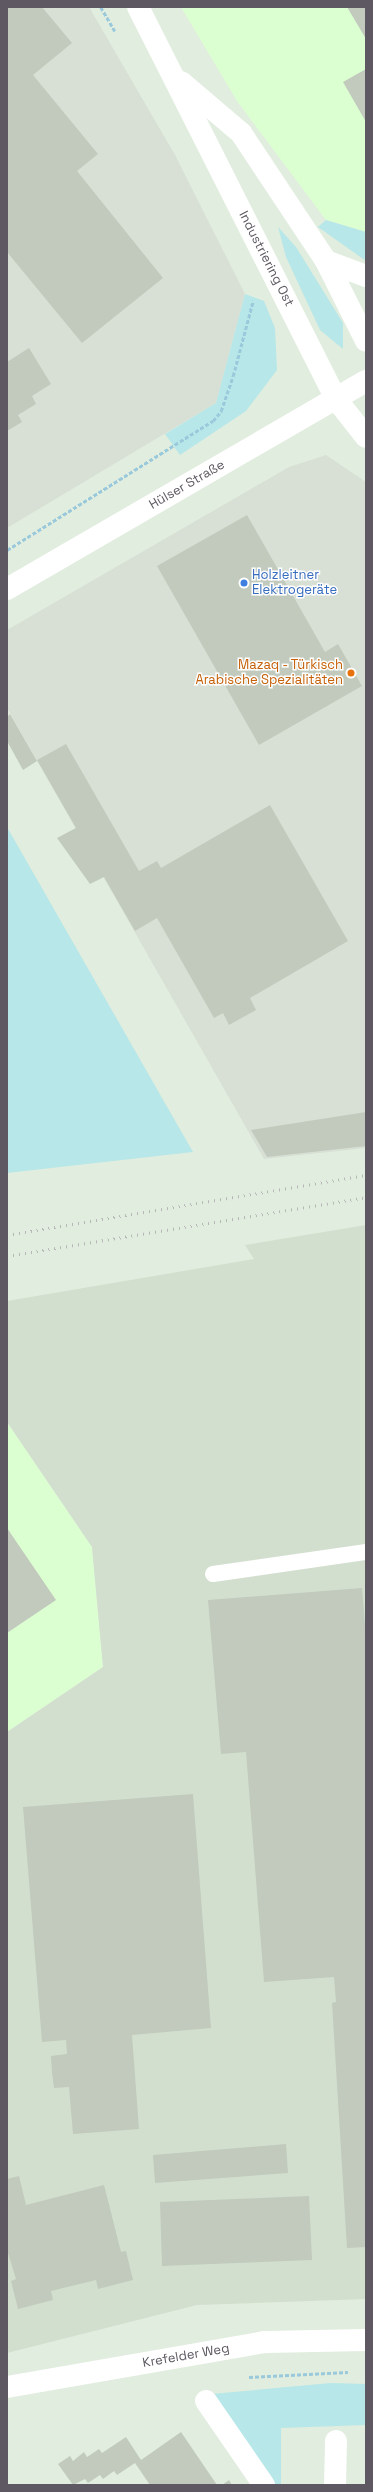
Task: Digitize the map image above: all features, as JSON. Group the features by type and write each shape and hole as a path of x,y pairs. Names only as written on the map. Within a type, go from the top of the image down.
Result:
{"street":[{"name":"Industriering Ost","path":"138,7 336,399 366,437"},
{"name":"Industriering Ost","path":"174,76 241,133 326,260 366,341"},
{"path":"326,260 366,276"},
{"name":"Hülser Straße","path":"7,589 366,381"},
{"name":"Krefelder Weg","path":"7,2387 265,2342 366,2340"},
{"path":"206,2401 264,2485"},
{"path":"335,2485 336,2441"}],"lane":[{"path":"213,1574 366,1552"}],"path":[{"path":"7,550 213,421 221,412 233,376 254,298"}],"shaded area":[{"path":"7,7 89,7 175,155 245,294 216,403 7,528"},
{"path":"181,7 366,7 366,232 326,220 237,101"},
{"path":"326,220 366,232 366,261 318,227"},
{"path":"278,227 296,247 343,323 343,349 320,330 286,257"},
{"path":"245,294 264,301 275,328 277,370 246,411 180,455 165,434 216,403"},
{"path":"326,455 366,482 366,1148 264,1159 7,708 7,630 289,467"},
{"path":"7,827 193,1152 7,1173"},
{"path":"366,1225 366,2299 197,2305 7,2353 7,1732 103,1667 92,1547 7,1422 7,1301 254,1259 245,1245"},
{"path":"7,1422 92,1547 103,1667 7,1732"},
{"path":"331,2383 366,2384 366,2425 281,2428 281,2485 272,2485 211,2394"}],"building":[{"path":"7,7 42,7 72,43 33,75 98,154 77,171 163,278 82,343 7,252"},
{"path":"347,7 366,7 366,39"},
{"path":"366,69 366,122 343,82"},
{"path":"29,348 51,384 32,396 36,404 18,415 22,422 7,431 7,362"},
{"path":"247,515 325,652 338,644 362,686 259,745 157,566"},
{"path":"10,714 37,761 23,770 7,741 7,717"},
{"path":"66,744 139,871 157,861 161,868 270,805 348,941 250,998 256,1010 229,1025 223,1013 214,1018 157,918 135,931 104,877 90,884 57,838 76,828 37,760"},
{"path":"366,1112 366,1146 267,1157 251,1130"},
{"path":"7,1528 56,1600 7,1633"},
{"path":"362,1588 366,1638 366,2247 347,2248 332,2003 336,2002 334,1977 264,1982 246,1752 221,1754 208,1600"},
{"path":"193,1794 211,2028 132,2035 139,2129 73,2134 69,2087 54,2088 52,2072 51,2056 67,2054 66,2040 42,2042 23,1807"},
{"path":"286,2144 288,2173 155,2183 153,2155"},
{"path":"19,2176 26,2205 104,2185 121,2252 126,2251 133,2280 98,2289 96,2280 51,2291 53,2300 18,2309 11,2281 16,2279 7,2250 7,2179"},
{"path":"309,2196 312,2260 162,2266 160,2202"},
{"path":"181,2432 217,2485 150,2485 135,2463 117,2475 114,2471 103,2479 100,2475 88,2483 85,2479 73,2485 58,2464 70,2456 73,2461 84,2452 87,2457 99,2449 102,2453 126,2437 141,2460"},
{"path":"229,2480 232,2485 222,2485"}],"railway":[{"path":"7,1235 366,1175"},
{"path":"7,1256 366,1197"}],"place":[{"name":"Holzleitner Elektrogeräte","path":"244,583"},
{"name":"Mazaq - Türkisch Arabische Spezialitäten","path":"351,673"}]}
